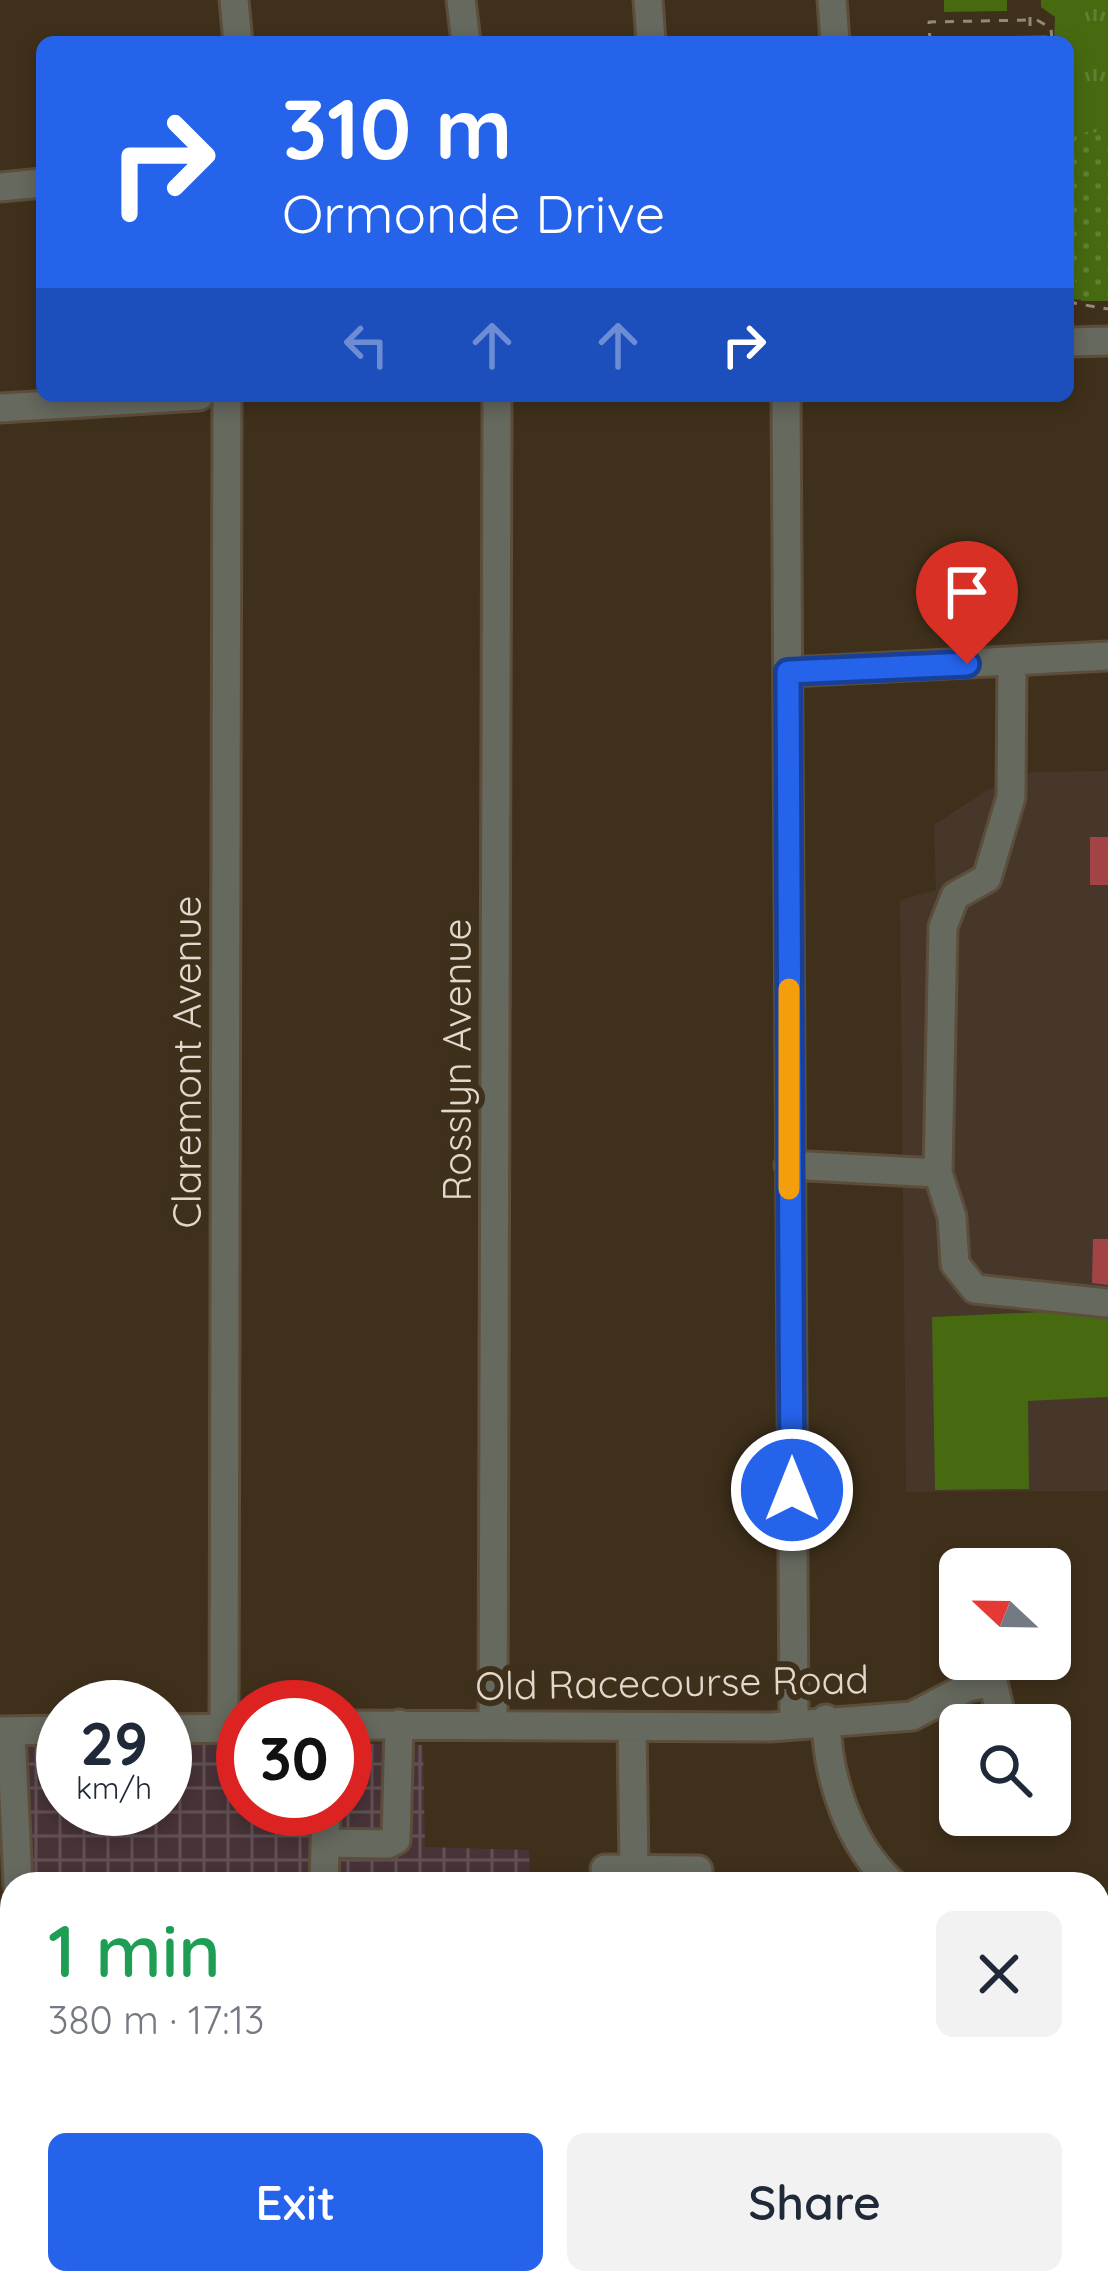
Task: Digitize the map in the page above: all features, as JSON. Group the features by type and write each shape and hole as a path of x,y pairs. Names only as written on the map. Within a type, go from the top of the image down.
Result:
{"street":[{"path":"234,0 237,36"},
{"path":"461,0 465,36"},
{"path":"648,0 651,36"},
{"path":"832,0 835,36"},
{"path":"0,187 36,184"},
{"path":"1074,342 1108,341"},
{"path":"0,408 100,402"},
{"name":"Claremont Avenue","path":"227,402 233,1680"},
{"name":"Rosslyn Avenue","path":"493,1725 497,402"},
{"path":"787,402 794,1722"},
{"path":"788,672 1108,656"},
{"path":"1012,663 1011,797 987,878 955,896 945,916 938,1173 952,1216 955,1264 975,1289 1108,1303"},
{"path":"789,1165 938,1173"},
{"name":"Old Racecourse Road","path":"372,1724 771,1726 912,1716 980,1680"},
{"path":"826,1719 826,1750 836,1786 866,1853 883,1872"},
{"path":"325,1843 388,1844 396,1840 399,1724"},
{"path":"632,1726 620,1869 698,1870"},
{"path":"17,1872 6,1731 36,1730"},
{"path":"324,1872 325,1836"}],"path":[{"path":"930,36 929,22 1030,23 1030,16 1051,28 1052,36"},
{"path":"1074,303 1108,309"}],"shaded area":[{"path":"1108,771 1108,1491 906,1492 900,900 936,890 934,825 989,789 1032,772"},
{"path":"0,1737 36,1738 36,1836 192,1836 192,1740 216,1741 216,1836 372,1836 372,1744 423,1745 425,1847 529,1850 530,1872 6,1872"}],"green space":[{"path":"944,0 1007,0 1007,11 944,12"},
{"path":"1041,0 1108,0 1108,301 1074,299 1074,36 1054,36 1055,17 1041,7"},
{"path":"1108,130 1108,301 1081,301 1074,278 1074,137"},
{"path":"1108,1309 1108,1397 1028,1401 1029,1489 935,1490 932,1317"}],"building":[{"path":"1090,837 1108,837 1108,885 1090,885"},
{"path":"1093,1239 1108,1239 1108,1285 1092,1283"}],"slow traffic":[{"path":"789,989 789,1189"}],"route":[{"path":"792,1490 788,672 967,664"}]}
